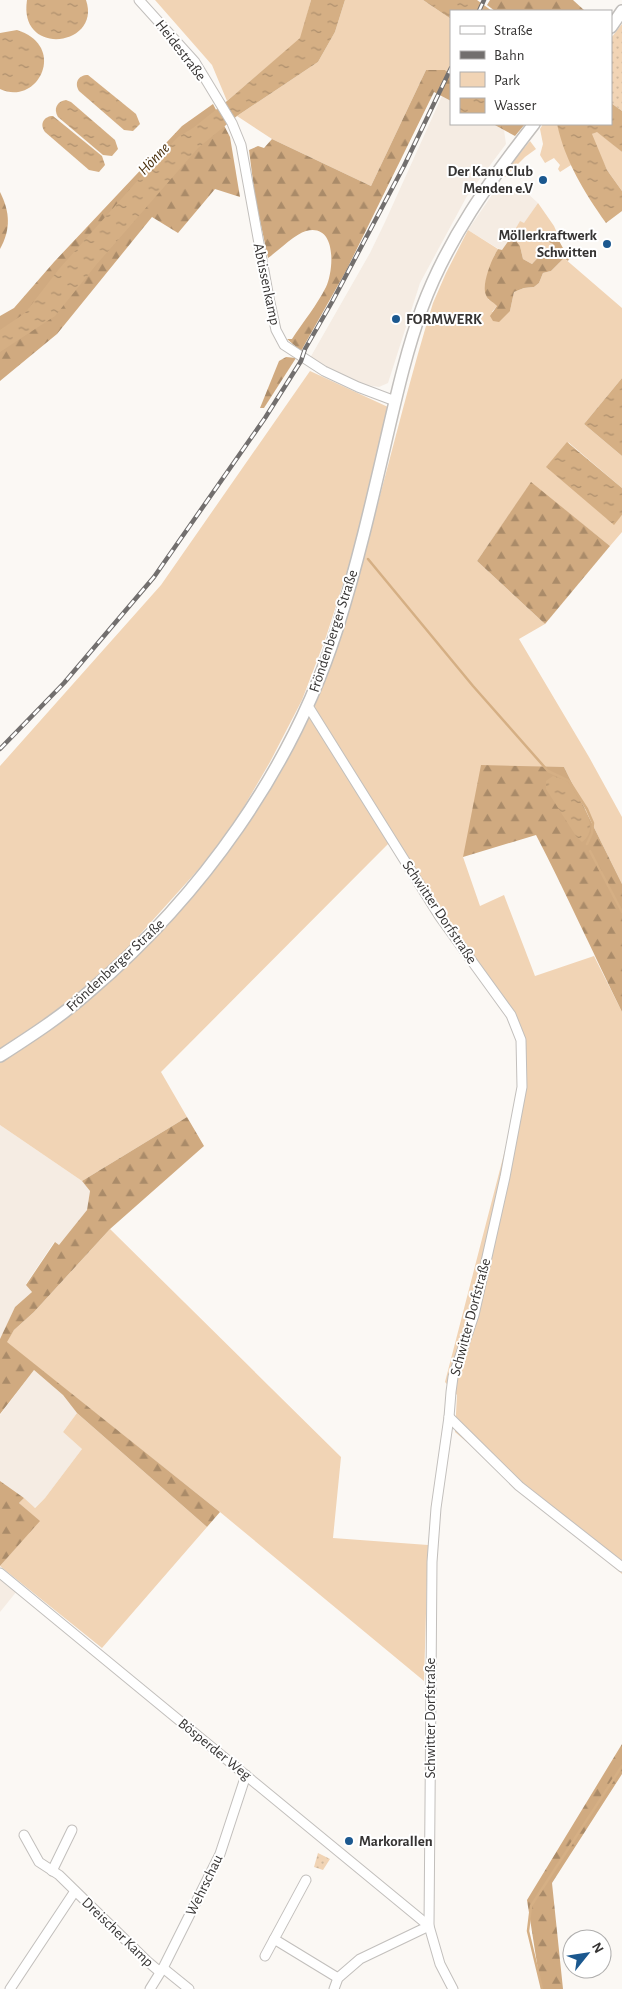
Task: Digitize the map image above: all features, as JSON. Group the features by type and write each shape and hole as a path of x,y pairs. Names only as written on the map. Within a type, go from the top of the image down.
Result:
{"main road":[{"path":"612,26 622,11"},
{"name":"Fröndenberger Straße","path":"0,1056 53,1021 89,992 122,962 173,910 223,850 275,768 308,706 336,631 349,587 395,401 422,308 451,243 493,177 533,125"}],"street":[{"name":"Heidestraße","path":"139,0 195,62 233,126"},
{"name":"Abtissenkamp","path":"233,126 240,145 268,298 276,330 284,345 324,370 358,388 395,401"},
{"name":"Schwitter Dorfstraße","path":"308,706 440,917 511,1015 521,1040 522,1087 504,1177 474,1315 453,1377 436,1508 432,1562 428,1926 440,1964 453,1989"},
{"path":"449,1417 519,1486 622,1567"},
{"name":"Bösperder Weg","path":"0,1573 428,1926"},
{"name":"Wehrschau","path":"150,1989 162,1970 220,1854 246,1775"},
{"path":"52,1871 72,1830"},
{"name":"Dreischer Kamp","path":"24,1835 39,1862 75,1891 147,1961 189,1989"},
{"path":"264,1956 306,1880"},
{"name":"Dreischer Kamp","path":"10,1989 75,1891"},
{"path":"334,1989 338,1978 360,1959 428,1926"},
{"path":"274,1939 338,1978"}],"shaded area":[{"path":"442,96 450,100 450,125 495,125 504,130 506,144 467,196 420,283 388,383 379,387 366,385 347,378 310,358 370,253"},
{"path":"498,186 505,191 514,187 526,192 538,203 524,224 520,222 502,251 468,230"},
{"path":"0,1125 82,1181 90,1191 87,1210 59,1246 54,1242 26,1284 32,1292 15,1307 0,1339"},
{"path":"34,1370 63,1395 77,1413 63,1432 82,1449 45,1498 34,1508 0,1481 0,1415"},
{"path":"0,1578 17,1591 0,1612"}],"green space":[{"path":"155,0 311,0 301,38 227,101 212,65"},
{"path":"345,0 423,0 450,18 450,73 445,70 426,70 371,186 272,139 237,116 318,62 335,32"},
{"path":"490,0 573,0 584,10 494,10 487,5"},
{"path":"622,24 622,111 612,104 612,37"},
{"path":"426,70 445,70 450,73 450,100 434,92 346,271 301,351 287,339 292,339 326,287 331,270 331,250 323,234 316,230 306,231 292,239 268,258 255,197 249,150 258,146 264,148 272,139 371,186"},
{"path":"213,104 230,137 240,197 215,189 178,233 152,217 57,334 0,381 0,316 14,308 54,262 182,126"},
{"path":"495,125 524,125 515,136"},
{"path":"542,125 557,125 571,165 560,172 558,169 560,165 554,158 545,163 540,155 543,144 540,129"},
{"path":"597,131 622,152 622,191 607,170 592,139 592,134"},
{"path":"530,141 536,149 505,177 501,176"},
{"path":"0,192 6,207 8,220 4,242 0,249"},
{"path":"538,203 554,226 561,242 558,239 548,242 553,244 554,248 544,251 532,264 523,259 520,246 509,240 520,221 524,223"},
{"path":"468,230 498,249 494,256 488,299 497,306 492,312 510,311 514,292 534,287 539,283 543,273 551,271 564,258 622,308 622,378 584,424 622,456 622,488 568,442 613,524 622,515 622,532 610,546 531,483 477,561 545,624 519,639 622,817 622,884 564,767 463,857 480,906 504,895 535,976 594,956 622,1012 622,1574 455,1432 457,1395 445,1382 520,1092 522,1044 510,1016 393,839 161,1072 187,1117 82,1181 0,1125 0,1063 71,1014 150,943 188,902 223,859 255,813 284,766 309,718 332,662 371,530 433,303"},
{"path":"545,237 558,239 569,259 568,261 564,258 551,271 543,273 539,283 534,287 514,292 510,311 499,322 493,321 490,316 497,306 487,297 485,285 490,265 498,249 502,250 509,240 516,241 520,246 523,259 532,264 544,251 554,248 553,244 546,241"},
{"path":"286,357 296,358 264,408 260,408 279,361"},
{"path":"310,371 388,407 354,550 326,637 302,700 270,762 224,841 116,961 49,1018 0,1051 0,766 161,585"},
{"path":"531,482 610,546 545,624 477,561"},
{"path":"481,765 564,767 622,884 622,1012 536,835 463,857"},
{"path":"187,1117 204,1146 110,1229 34,1312 14,1330 7,1342 220,1512 207,1527 77,1413 63,1395 34,1370 0,1414 0,1339 15,1307 32,1292 26,1285 55,1242 59,1245 87,1210 90,1191 82,1181"},
{"path":"110,1229 341,1457 333,1538 428,1545 424,1681 220,1512 6,1342 14,1330 34,1312"},
{"path":"77,1413 207,1527 102,1648 0,1566 39,1521 19,1503 24,1498 35,1508 45,1498 82,1449 63,1432"},
{"path":"0,1481 24,1498 19,1503 40,1521 0,1566"},
{"path":"622,1744 622,1774 552,1883 563,1989 541,1989 527,1900"},
{"path":"318,1853 330,1859 323,1870 314,1867"}],"water":[{"path":"27,0 86,0 88,16 82,28 72,36 59,39 46,38 35,31 28,19"},
{"path":"311,0 345,0 335,32 318,62 237,116 198,148 96,265 55,316 0,352 0,330 25,313 59,269 155,161 178,137 193,128 227,101 300,38"},
{"path":"423,0 477,0 491,10 450,10 450,18"},
{"path":"17,30 32,38 41,48 44,60 42,72 36,82 26,90 14,92 0,89 0,33"},
{"path":"88,75 136,114 140,124 133,131 124,130 79,91 77,82 79,78"},
{"path":"66,100 71,102 115,140 118,149 112,156 103,155 58,117 57,106 60,102"},
{"path":"612,104 622,111 622,152 597,132 592,134 607,170 622,191 622,211 606,223 576,176 560,138 557,125 612,125"},
{"path":"53,116 102,156 105,165 99,172 89,170 45,132 42,126 43,121 47,117"},
{"path":"622,378 622,456 584,424"},
{"path":"567,442 622,488 622,515 614,525 546,467"},
{"path":"553,776 568,782 587,813 590,832 582,842 576,836 546,789 546,781"}],"waterway":[{"path":"368,559 473,686 548,771 569,781 587,809 593,823 592,833 587,844"},
{"path":"590,851 622,912"},
{"path":"542,1989 528,1931 531,1906 622,1766"}],"railway":[{"path":"479,10 484,0"},
{"path":"0,749 64,683 154,577 265,418 301,361 305,349 404,166 450,70"}],"place":[{"name":"Der Kanu Club Menden e.V","path":"543,180"},
{"name":"Möllerkraftwerk Schwitten","path":"607,244"},
{"name":"FORMWERK","path":"396,319"},
{"name":"Markorallen","path":"349,1841"}],"water label":[{"name":"Hönne","path":"153,158"}]}
